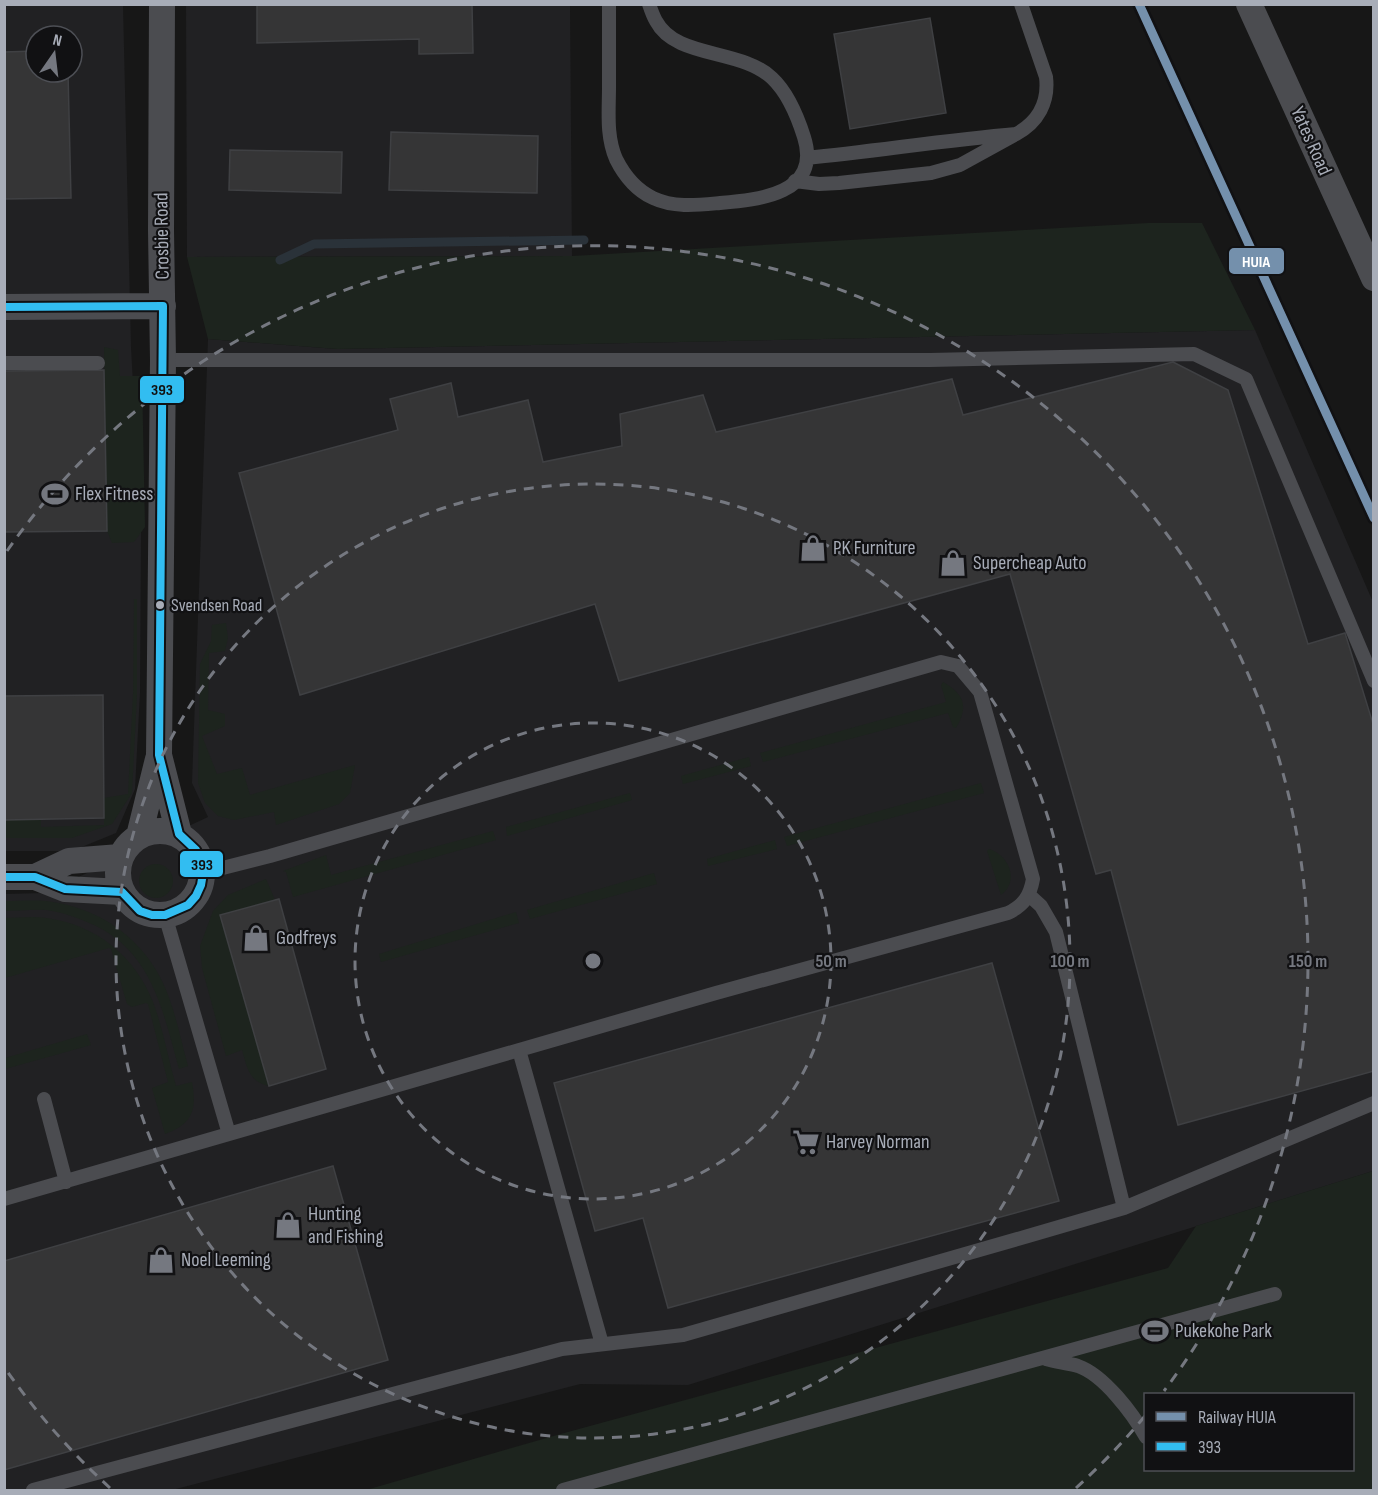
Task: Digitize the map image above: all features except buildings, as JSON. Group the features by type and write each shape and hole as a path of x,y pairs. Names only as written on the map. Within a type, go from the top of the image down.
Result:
{"street":[{"name":"Crosbie Road","path":"139,836 159,755 164,360 162,4"},
{"name":"Yates Road","path":"1249,4 1374,278"},
{"path":"4,307 163,306"},
{"name":"Crosbie Road","path":"159,755 179,834"},
{"path":"152,831 179,834 196,850 201,860 201,885 196,896 188,905 165,915 152,915 130,903 122,892 117,869 120,857 128,845 139,836 152,831"},
{"path":"35,877 69,861 120,857"},
{"path":"4,877 35,877 65,889 122,892"}],"lane":[{"path":"609,4 611,144 623,172 632,182 652,198 665,203 694,205 763,199 788,189 802,173 807,158 804,136 784,92 763,70 738,58 701,51 673,39 663,32 656,22 649,4"},
{"path":"795,181 819,184 849,183 931,173 960,165 1023,130 1037,114 1047,97 1047,88 1046,77 1021,4"},
{"path":"807,158 1016,134"},
{"path":"164,360 930,360 1194,354 1246,379 1374,681"},
{"path":"4,363 98,363"},
{"path":"4,1200 716,993 1008,913 1019,908 1029,895 1033,879 982,697 958,666 941,662 270,856 202,873"},
{"path":"1029,895 1041,906 1056,932 1124,1208"},
{"path":"165,915 229,1134"},
{"path":"519,1050 602,1344"},
{"path":"44,1099 66,1182"},
{"path":"33,1491 562,1349 683,1335 1124,1208 1374,1103"},
{"path":"563,1491 1275,1294"},
{"path":"1042,1358 1080,1367 1110,1388 1137,1421 1144,1433"}],"shaded area":[{"path":"4,5 123,5 131,347 141,533 140,693 135,789 116,833 72,851 5,851"},
{"path":"186,5 570,5 572,256 187,257"},
{"path":"1148,223 1202,223 1255,330 337,349 208,339 187,257 572,256"},
{"path":"1255,330 1373,602 1373,1171 688,1385 580,1384 172,1490 5,1490 4,894 44,893 208,817 192,783 208,339 337,349"},
{"path":"104,347 118,350 120,376 142,376 145,527 134,542 112,543 107,531"},
{"path":"134,599 137,599 137,695 132,793 112,824 72,838 5,838 4,820 41,819 41,827 104,825 104,798 128,794 133,694"},
{"path":"226,623 228,638 225,651 209,653 208,710 225,714 225,726 202,736 217,774 242,768 250,795 355,765 350,793 339,804 276,825 274,812 234,820 218,816 205,803 198,783 200,664 211,641 212,625"},
{"path":"943,682 956,691 962,701 962,713 956,728 953,727 948,713 763,762 760,753 946,702 941,685"},
{"path":"749,757 751,766 683,784 681,776"},
{"path":"981,783 984,793 787,846 784,837"},
{"path":"630,793 632,800 507,836 506,827"},
{"path":"493,831 496,840 293,897 286,872 283,871 326,855 331,875"},
{"path":"775,840 777,849 708,866 707,859"},
{"path":"989,849 1002,857 1010,869 1010,883 1001,895 987,851"},
{"path":"156,864 168,869 173,881 168,893 156,898 144,893 139,881 144,869"},
{"path":"654,873 657,884 530,919 527,910"},
{"path":"266,879 275,900 220,915 269,1086 257,1081 250,1073 242,1050 226,1056 202,968 200,946 213,911 228,895"},
{"path":"5,901 46,901 66,904 102,919 133,941 157,972 166,990 176,1018 188,1066 179,1069 153,986 130,951 114,937 82,920 46,910 5,911"},
{"path":"516,912 519,923 381,962 379,954"},
{"path":"41,917 81,927 111,945 136,970 153,1002 176,1086 192,1082 193,1108 182,1125 165,1134 152,1088 168,1082 148,1004 132,1007 127,1004 111,949 5,978 5,918"},
{"path":"87,1034 91,1045 5,1069 5,1058"},
{"name":"Pukekohe Park","path":"1373,1171 1373,1490 366,1490 557,1435 1168,1268 1196,1226"}],"waterway":[{"path":"280,260 314,244 584,240"}],"rail line":[{"name":"HUIA","path":"1139,4 1374,518"}],"transit line":[{"name":"393","path":"4,307 163,306 159,755 179,834 196,850 201,860 203,873 196,896 188,905 165,915 152,915 140,911 122,892 65,889 35,877 4,877"}],"place":[{"name":"Flex Fitness","path":"55,494"},
{"name":"PK Furniture","path":"813,548"},
{"name":"Supercheap Auto","path":"953,563"},
{"name":"Svendsen Road","path":"160,605"},
{"name":"Godfreys","path":"256,938"},
{"name":"Harvey Norman","path":"806,1142"},
{"name":"Hunting and Fishing","path":"288,1225"},
{"name":"Noel Leeming","path":"161,1260"},
{"name":"Pukekohe Park","path":"1155,1331"}]}
